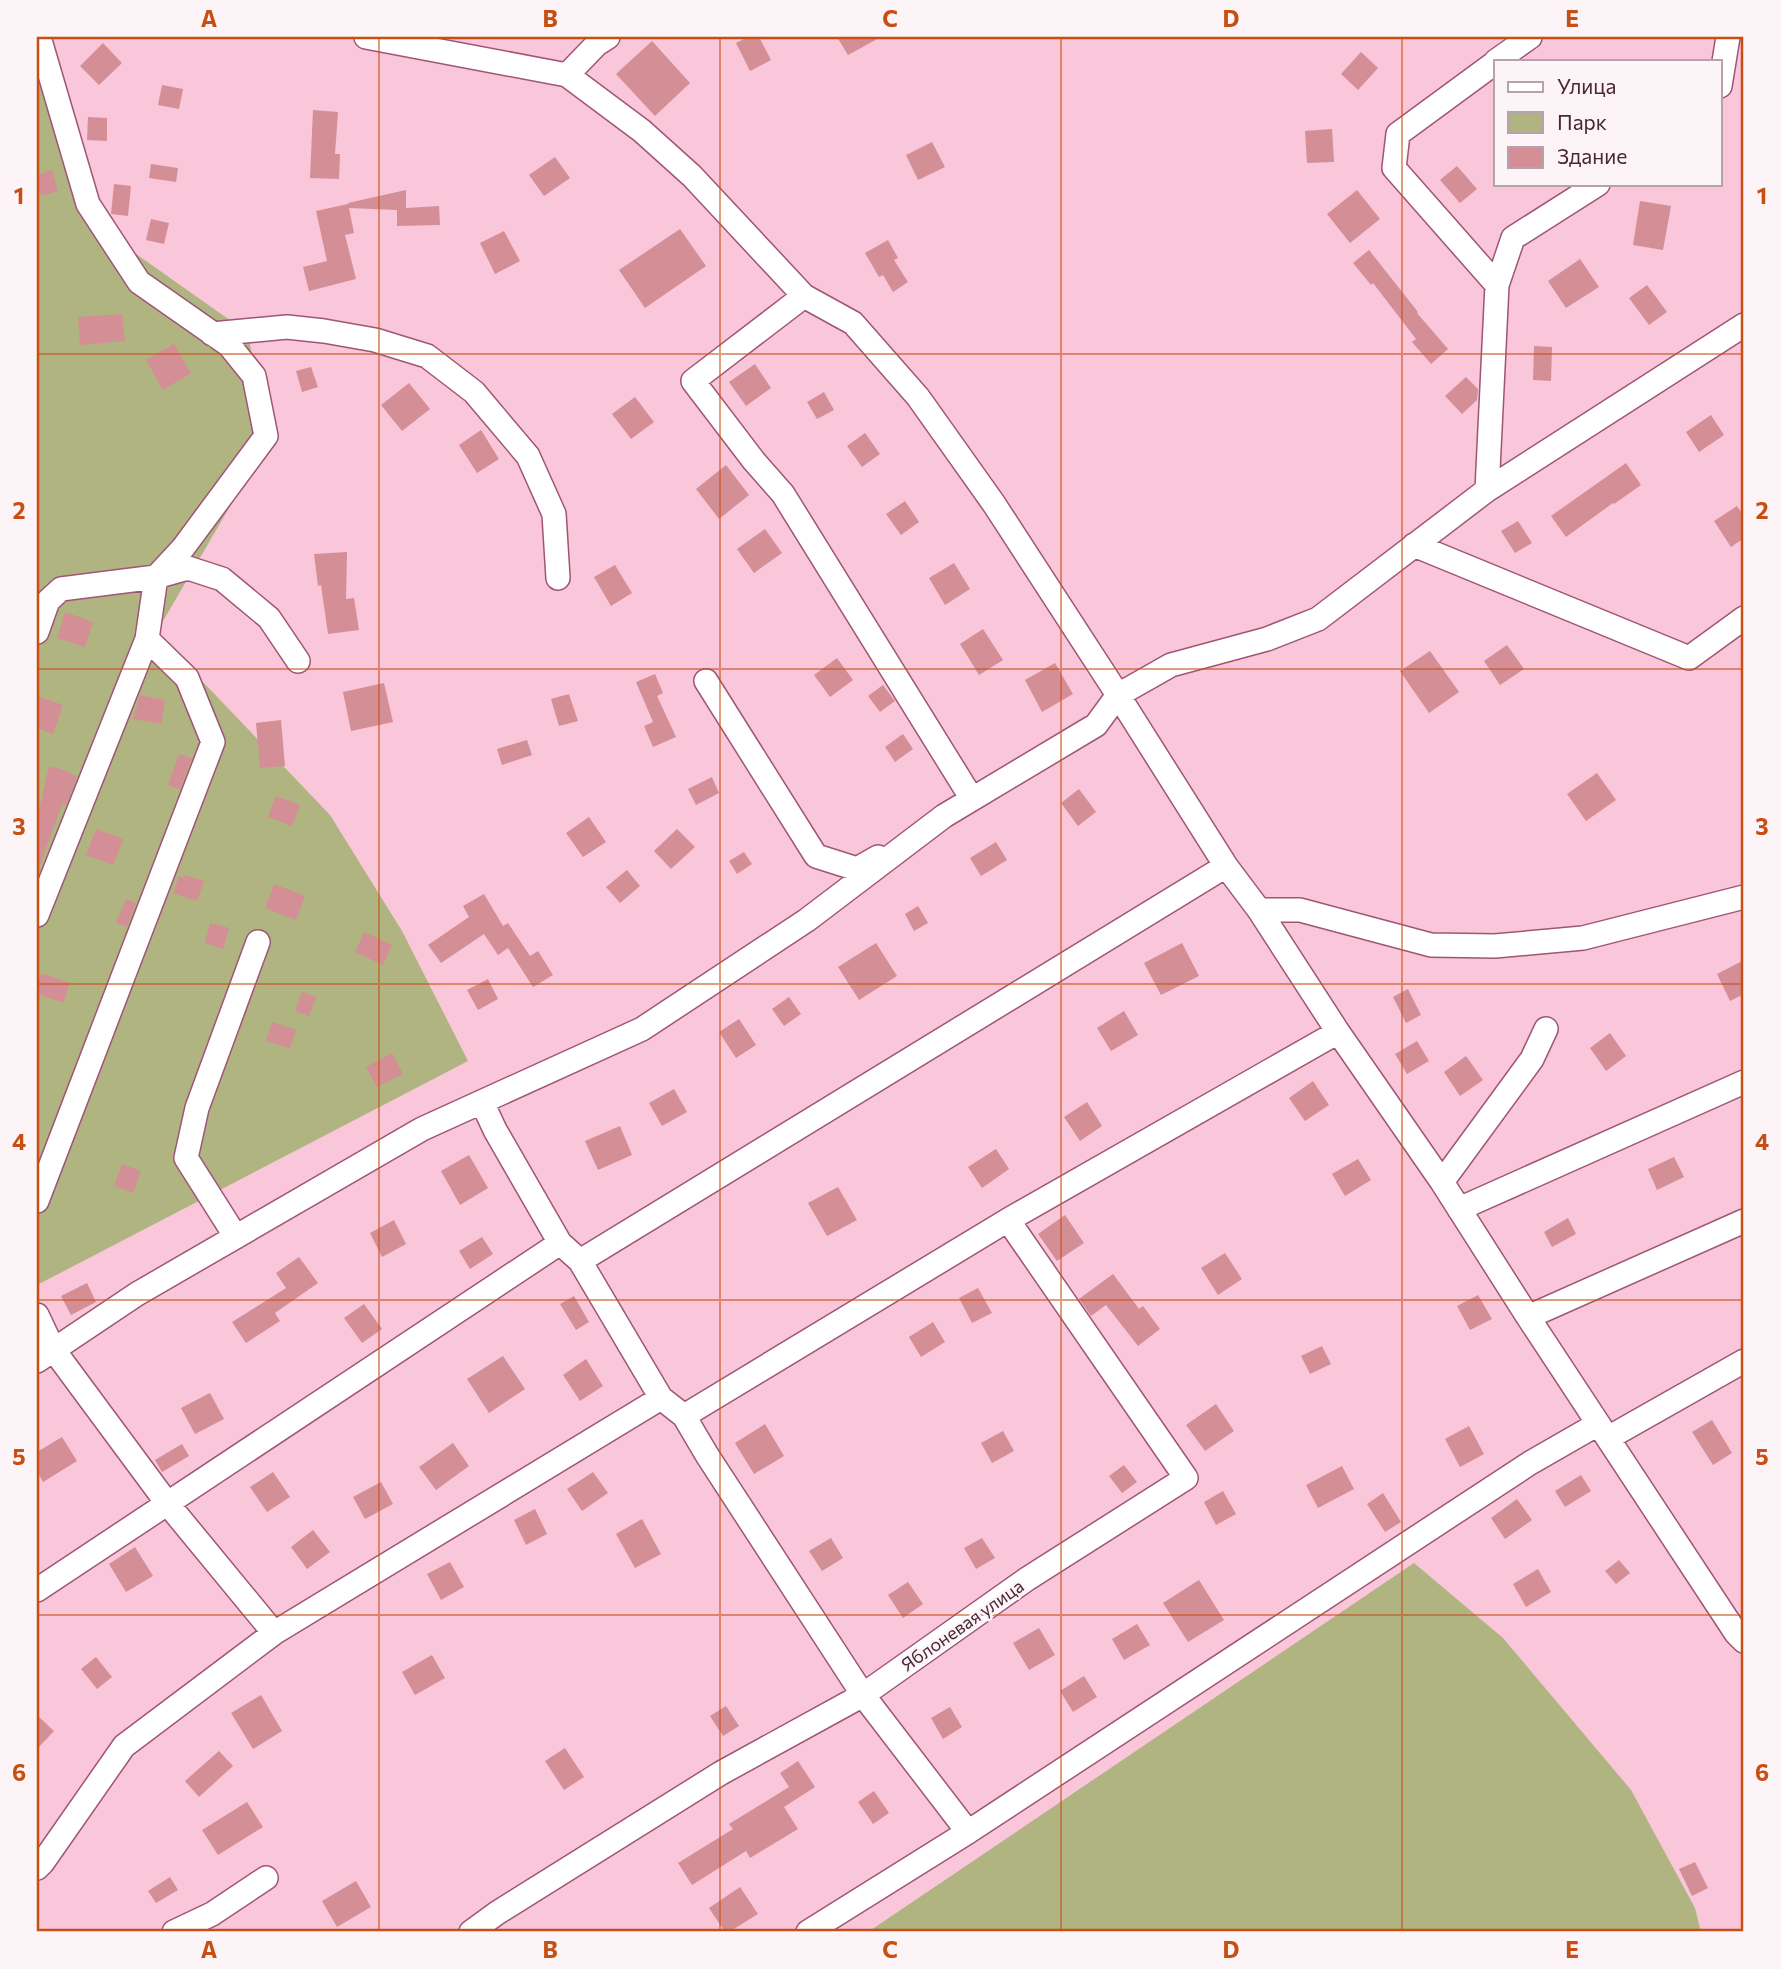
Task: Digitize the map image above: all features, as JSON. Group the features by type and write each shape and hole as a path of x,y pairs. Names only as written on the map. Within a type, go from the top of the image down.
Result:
{"street":[{"path":"37,915 147,639 156,576 183,548 266,436 254,376 229,345 139,282 88,204 39,37"},
{"path":"366,37 567,75 642,131 692,176 804,296 853,323 918,397 994,504 1226,866 1259,910 1338,1032 1442,1182 1603,1431 1736,1633 1744,1641"},
{"path":"567,75 597,44 608,37"},
{"path":"1497,60 1530,37"},
{"path":"1722,74 1728,37"},
{"path":"1494,62 1398,134 1394,168 1497,285"},
{"path":"1487,490 1497,285 1513,238 1595,186"},
{"path":"804,296 693,381 754,461 783,494 972,799"},
{"path":"706,681 816,856 858,869 1096,725 1118,695 1171,665 1267,639 1318,619 1487,490 1744,325"},
{"path":"212,334 299,328 375,340 427,356 474,392 528,456 554,514 558,578"},
{"path":"1414,545 1689,658 1744,618"},
{"path":"37,632 48,601 61,589 156,576 188,568 222,579 269,618 298,661"},
{"path":"37,1201 213,742 187,678 147,639"},
{"path":"45,1355 137,1294 422,1129 642,1029 807,920 944,816"},
{"path":"580,1261 1226,866"},
{"path":"1259,910 1300,910 1431,945 1494,946 1583,938 1744,897"},
{"path":"236,1237 186,1158 197,1108 258,942"},
{"path":"1442,1182 1532,1059 1546,1029"},
{"path":"684,1416 1008,1220 1338,1032"},
{"path":"1459,1209 1744,1082"},
{"path":"482,1102 559,1243 580,1261 661,1398 684,1416 863,1695 968,1832"},
{"name":"Яблоневая улица","path":"471,1932 721,1773 863,1695 1027,1579 1186,1478 1008,1220"},
{"path":"1528,1317 1744,1222"},
{"path":"37,1590 559,1243"},
{"path":"37,1315 45,1355 274,1633"},
{"path":"808,1932 968,1832 1377,1566 1530,1463 1603,1431 1744,1361"},
{"path":"37,1868 124,1746 274,1633 661,1398"},
{"path":"174,1932 212,1914 266,1878"}],"green space":[{"path":"37,55 105,232 248,333 267,443 156,633 330,815 402,931 468,1061 37,1285"},
{"path":"1414,1563 1503,1638 1631,1790 1695,1908 1701,1932 868,1932"}],"building":[{"path":"748,37 759,37 771,60 750,71 736,43"},
{"path":"837,37 881,37 848,55"},
{"path":"652,41 690,83 655,116 616,74"},
{"path":"103,43 122,63 99,85 80,66"},
{"path":"1361,52 1378,68 1358,90 1341,74"},
{"path":"162,85 183,89 179,109 158,105"},
{"path":"313,110 338,112 335,154 340,154 339,179 310,178"},
{"path":"88,117 107,118 107,141 87,140"},
{"path":"1332,129 1334,162 1307,163 1305,131"},
{"path":"932,142 945,167 918,180 906,155"},
{"path":"555,157 570,178 544,196 529,175"},
{"path":"151,164 178,168 176,182 149,178"},
{"path":"1457,166 1477,189 1460,203 1440,180"},
{"path":"52,170 58,191 41,196 37,175"},
{"path":"114,184 131,186 128,216 111,214"},
{"path":"406,190 406,208 439,206 440,225 397,226 397,210 349,208 354,233 345,235 356,279 309,291 303,267 327,261 316,211"},
{"path":"1357,190 1380,219 1350,243 1327,214"},
{"path":"1640,201 1671,206 1663,250 1633,245"},
{"path":"151,219 169,223 164,244 146,240"},
{"path":"680,229 706,266 645,308 619,270"},
{"path":"504,231 520,261 495,274 480,243"},
{"path":"888,240 898,258 894,260 908,282 893,292 883,275 879,277 865,253"},
{"path":"1369,250 1448,349 1431,364 1412,342 1416,339 1373,283 1371,285 1353,263"},
{"path":"1580,259 1599,287 1566,308 1548,281"},
{"path":"1647,285 1667,312 1649,325 1629,298"},
{"path":"122,314 125,341 80,345 78,317"},
{"path":"174,344 191,373 163,390 146,360"},
{"path":"1534,346 1552,347 1551,381 1533,380"},
{"path":"755,364 771,388 746,406 729,382"},
{"path":"311,367 318,387 302,392 296,371"},
{"path":"1466,377 1478,389 1477,400 1462,414 1445,396"},
{"path":"409,383 430,409 402,431 381,405"},
{"path":"824,392 834,410 817,419 807,402"},
{"path":"635,397 654,422 631,439 612,414"},
{"path":"1711,415 1724,435 1699,452 1686,432"},
{"path":"481,430 499,459 477,473 459,445"},
{"path":"865,433 880,454 862,467 847,446"},
{"path":"1626,463 1641,485 1566,537 1551,516"},
{"path":"726,465 749,495 719,519 696,489"},
{"path":"905,501 919,522 901,535 886,514"},
{"path":"1737,506 1744,516 1744,538 1731,547 1714,521"},
{"path":"1518,521 1532,543 1515,553 1501,531"},
{"path":"765,529 782,553 754,573 737,549"},
{"path":"347,552 346,599 354,598 359,630 328,634 314,554"},
{"path":"954,563 970,589 945,605 929,578"},
{"path":"615,565 632,593 611,606 594,577"},
{"path":"65,612 93,622 85,647 57,638"},
{"path":"983,629 1003,660 979,675 960,644"},
{"path":"1507,645 1524,669 1500,685 1484,661"},
{"path":"1430,651 1459,692 1429,713 1400,671"},
{"path":"837,658 853,680 830,697 814,675"},
{"path":"1055,663 1073,694 1042,712 1025,680"},
{"path":"655,674 663,693 657,696 676,737 653,747 644,726 653,722 636,682"},
{"path":"384,683 393,722 351,731 343,692"},
{"path":"883,685 895,701 880,712 868,696"},
{"path":"569,694 578,721 559,726 551,699"},
{"path":"140,695 165,700 161,724 133,719"},
{"path":"37,696 63,705 53,734 37,728"},
{"path":"281,720 285,766 260,768 256,723"},
{"path":"903,734 913,749 895,762 885,747"},
{"path":"527,740 532,755 502,765 497,749"},
{"path":"179,754 192,758 180,789 168,785"},
{"path":"49,766 65,770 77,777 66,805 62,804 37,868 37,821"},
{"path":"1597,773 1616,800 1586,821 1567,794"},
{"path":"712,777 719,793 696,805 688,789"},
{"path":"1079,789 1096,812 1078,826 1061,803"},
{"path":"276,796 300,805 292,826 268,817"},
{"path":"589,817 606,842 583,857 566,833"},
{"path":"96,829 123,839 113,865 86,855"},
{"path":"677,829 695,847 671,869 654,851"},
{"path":"996,842 1007,860 981,876 970,858"},
{"path":"744,852 752,864 737,874 729,861"},
{"path":"627,870 640,886 620,903 606,887"},
{"path":"185,875 204,881 197,901 173,893 179,876 184,878"},
{"path":"274,884 305,896 296,920 265,908"},
{"path":"484,894 503,926 508,923 530,956 538,951 553,975 533,987 508,948 498,955 484,934 441,963 428,945 469,917 463,906"},
{"path":"126,899 136,903 127,927 116,923"},
{"path":"918,906 928,923 914,931 905,914"},
{"path":"210,923 229,928 223,949 205,943"},
{"path":"364,932 392,945 383,965 355,952"},
{"path":"876,943 897,976 859,1000 838,967"},
{"path":"1182,943 1199,976 1161,995 1144,963"},
{"path":"1744,960 1744,994 1730,1001 1717,974"},
{"path":"41,973 70,983 63,1003 37,994"},
{"path":"488,979 498,999 478,1010 467,990"},
{"path":"1408,989 1421,1015 1406,1023 1393,997"},
{"path":"302,992 316,997 309,1016 295,1011"},
{"path":"789,997 801,1014 784,1026 772,1009"},
{"path":"1124,1011 1138,1035 1111,1051 1097,1028"},
{"path":"739,1019 756,1045 736,1058 719,1032"},
{"path":"272,1022 296,1030 290,1048 266,1041"},
{"path":"1610,1033 1626,1056 1606,1071 1590,1048"},
{"path":"1417,1041 1429,1061 1407,1074 1395,1054"},
{"path":"392,1053 403,1074 377,1087 366,1067"},
{"path":"1466,1056 1483,1080 1460,1096 1444,1072"},
{"path":"1313,1081 1329,1105 1305,1121 1289,1098"},
{"path":"674,1089 687,1112 662,1126 649,1103"},
{"path":"1087,1102 1102,1126 1080,1141 1064,1117"},
{"path":"620,1126 632,1155 598,1170 585,1141"},
{"path":"996,1149 1009,1169 982,1188 968,1167"},
{"path":"469,1155 488,1188 460,1205 441,1171"},
{"path":"1674,1157 1684,1177 1657,1190 1648,1169"},
{"path":"1358,1159 1371,1180 1345,1196 1332,1174"},
{"path":"122,1164 141,1171 133,1193 114,1186"},
{"path":"838,1187 857,1220 827,1236 808,1203"},
{"path":"1065,1215 1084,1243 1057,1261 1038,1234"},
{"path":"1568,1218 1576,1234 1552,1247 1544,1232"},
{"path":"394,1220 406,1244 382,1257 370,1233"},
{"path":"482,1237 493,1254 470,1269 459,1251"},
{"path":"1225,1253 1242,1279 1218,1295 1201,1268"},
{"path":"299,1257 318,1283 275,1313 280,1321 246,1343 232,1322 286,1288 276,1273"},
{"path":"1113,1274 1139,1309 1143,1306 1160,1329 1138,1346 1106,1305 1091,1316 1079,1299"},
{"path":"87,1283 96,1302 71,1315 61,1296"},
{"path":"978,1288 992,1313 972,1323 959,1298"},
{"path":"1478,1295 1492,1319 1470,1330 1457,1306"},
{"path":"574,1296 589,1322 576,1330 560,1304"},
{"path":"364,1304 382,1329 362,1343 344,1318"},
{"path":"933,1322 945,1342 921,1357 909,1337"},
{"path":"1322,1346 1331,1364 1310,1374 1301,1356"},
{"path":"503,1356 525,1389 489,1413 467,1379"},
{"path":"586,1359 603,1386 580,1401 563,1375"},
{"path":"210,1393 224,1419 195,1434 181,1408"},
{"path":"1216,1404 1234,1431 1205,1451 1186,1425"},
{"path":"1712,1420 1732,1453 1713,1465 1692,1432"},
{"path":"765,1424 784,1456 754,1474 735,1443"},
{"path":"1469,1426 1484,1454 1460,1467 1445,1439"},
{"path":"1003,1431 1014,1451 992,1463 981,1443"},
{"path":"62,1437 77,1461 43,1482 37,1471 37,1452"},
{"path":"453,1443 469,1466 436,1490 419,1467"},
{"path":"182,1444 189,1456 162,1472 155,1460"},
{"path":"1124,1465 1137,1482 1122,1493 1109,1476"},
{"path":"1342,1466 1354,1489 1318,1508 1306,1485"},
{"path":"273,1472 290,1497 267,1512 250,1487"},
{"path":"593,1472 608,1493 582,1511 567,1489"},
{"path":"1581,1475 1591,1491 1565,1507 1555,1491"},
{"path":"381,1482 393,1504 365,1519 353,1497"},
{"path":"1223,1491 1236,1514 1216,1525 1204,1502"},
{"path":"1383,1493 1401,1522 1385,1532 1367,1504"},
{"path":"1517,1499 1532,1520 1505,1539 1491,1518"},
{"path":"535,1509 547,1534 526,1545 514,1520"},
{"path":"642,1519 661,1554 635,1568 616,1534"},
{"path":"313,1530 330,1552 307,1569 291,1547"},
{"path":"831,1538 843,1558 822,1571 809,1551"},
{"path":"982,1538 995,1558 976,1569 964,1548"},
{"path":"135,1547 153,1576 126,1592 109,1564"},
{"path":"1619,1560 1630,1573 1616,1584 1605,1571"},
{"path":"450,1562 464,1587 441,1600 427,1574"},
{"path":"1538,1569 1551,1592 1526,1607 1513,1584"},
{"path":"1199,1580 1224,1620 1188,1642 1163,1603"},
{"path":"908,1582 923,1604 903,1618 888,1595"},
{"path":"1137,1624 1150,1645 1124,1660 1112,1639"},
{"path":"1039,1628 1055,1655 1029,1670 1013,1643"},
{"path":"432,1655 445,1678 415,1695 402,1672"},
{"path":"96,1657 112,1677 97,1689 81,1669"},
{"path":"1084,1676 1097,1697 1073,1712 1060,1691"},
{"path":"261,1695 282,1731 253,1749 231,1713"},
{"path":"726,1706 739,1726 723,1736 710,1716"},
{"path":"950,1707 962,1727 943,1739 931,1718"},
{"path":"37,1715 54,1731 37,1749"},
{"path":"565,1748 584,1777 564,1790 545,1761"},
{"path":"219,1751 233,1766 199,1797 185,1781"},
{"path":"798,1761 815,1787 784,1807 798,1829 750,1858 746,1851 692,1885 678,1863 733,1829 729,1824 789,1787 780,1773"},
{"path":"874,1791 889,1813 873,1824 858,1802"},
{"path":"247,1802 263,1827 218,1855 202,1830"},
{"path":"1695,1862 1708,1888 1692,1896 1679,1869"},
{"path":"170,1877 178,1890 156,1903 148,1891"},
{"path":"356,1881 371,1907 337,1927 322,1901"},
{"path":"740,1887 758,1914 725,1932 709,1908"}]}
